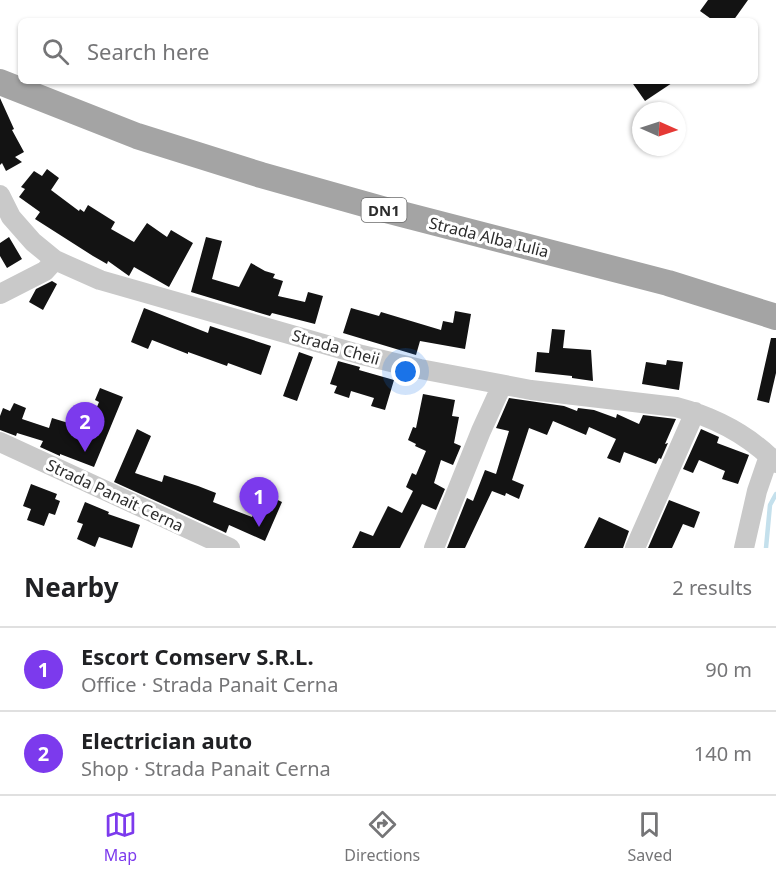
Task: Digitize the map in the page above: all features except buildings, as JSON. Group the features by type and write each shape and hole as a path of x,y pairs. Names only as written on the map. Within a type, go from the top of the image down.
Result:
{"main road":[{"name":"Strada Alba Iulia","path":"8,85 137,136 261,176 668,283 767,313"}],"street":[{"name":"Strada Cheii","path":"0,195 11,217 33,242 55,260 100,280 362,356 420,369 531,390 676,407 695,412 733,428 773,459"},
{"path":"0,294 45,271 55,260"},
{"path":"434,548 502,385"},
{"path":"635,548 695,412"},
{"name":"Strada Panait Cerna","path":"0,442 230,548"},
{"path":"744,548 757,490 773,459"}],"waterway":[{"path":"766,548 770,505 776,494"}],"place":[{"name":"Electrician auto","path":"85,452"},
{"name":"Escort Comserv S.R.L.","path":"259,527"}]}
